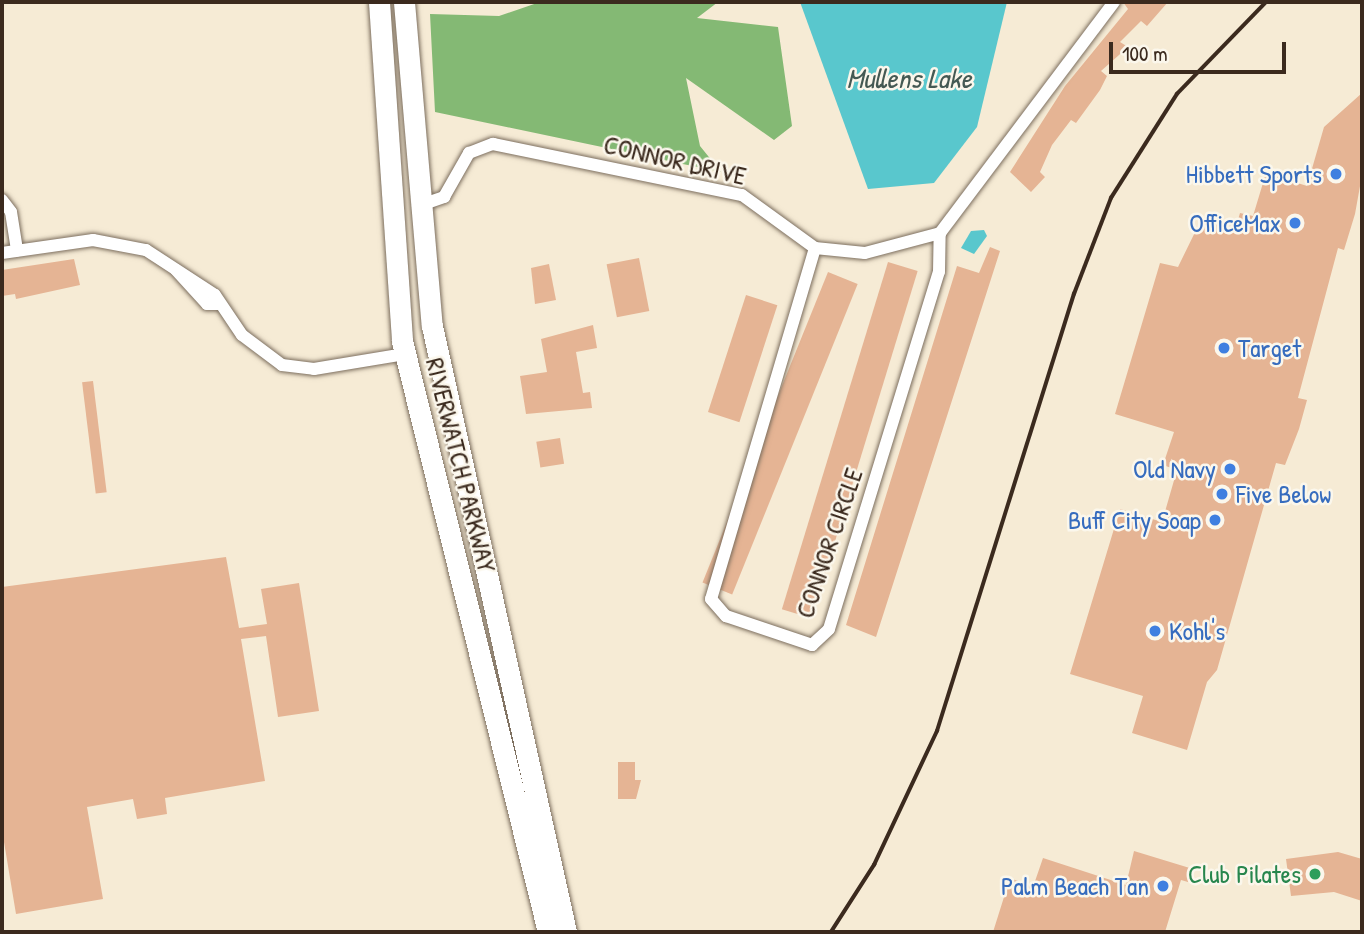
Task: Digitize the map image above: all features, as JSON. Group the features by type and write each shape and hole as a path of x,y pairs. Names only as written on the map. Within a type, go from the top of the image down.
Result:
{"main road":[{"name":"RIVERWATCH PARKWAY","path":"379,2 405,354 548,932"},
{"name":"RIVERWATCH PARKWAY","path":"404,2 418,206 444,396 566,932"}],"street":[{"path":"815,248 865,253 940,233 1114,2"},
{"name":"CONNOR DRIVE","path":"418,206 444,197 470,153 493,144 742,195 815,248"},
{"path":"2,200 11,212 17,251"},
{"name":"CONNOR CIRCLE","path":"815,248 712,599 726,615 812,645 833,616 939,272 940,233"},
{"path":"2,253 93,240 146,250 176,270 188,273 219,304 242,335 282,365 314,369 405,354"}],"green space":[{"path":"540,2 718,2 697,18 778,27 792,126 774,140 686,78 700,146 721,172 435,112 430,14 499,16"}],"water":[{"name":"Mullens Lake","path":"800,2 1007,2 977,127 934,183 868,189"},
{"path":"984,230 987,236 974,254 961,248 971,231"}],"building":[{"path":"1123,2 1168,2 1147,26 1141,21 1120,42 1128,47 1101,71 1107,76 1100,90 1076,123 1071,120 1052,145 1040,172 1045,177 1031,192 1010,172 1065,86 1128,9"},
{"path":"1362,93 1362,175 1355,214 1344,250 1338,248 1298,398 1307,400 1299,429 1285,465 1276,463 1217,670 1207,682 1187,750 1132,733 1143,696 1070,674 1120,509 1162,522 1177,470 1163,465 1174,432 1115,414 1160,263 1178,267 1201,220 1235,230 1240,213 1253,216 1266,173 1307,186 1324,127"},
{"path":"990,247 1000,251 876,637 846,625 957,266 979,273"},
{"path":"639,258 649,311 617,317 607,264"},
{"path":"74,259 80,285 16,299 15,294 2,296 2,270"},
{"path":"888,262 918,271 812,618 782,609"},
{"path":"549,264 556,300 535,304 531,268"},
{"path":"828,272 858,284 732,595 703,583"},
{"path":"746,295 777,305 739,422 708,412"},
{"path":"593,325 597,348 576,352 583,393 590,392 592,408 526,414 520,376 547,372 541,339"},
{"path":"93,381 107,492 96,494 82,382"},
{"path":"560,438 564,464 540,467 536,442"},
{"path":"226,557 239,628 267,624 261,589 299,583 319,711 278,717 266,636 241,639 265,781 165,798 167,814 137,819 133,799 87,807 103,899 16,914 2,830 2,587"},
{"path":"618,762 635,762 635,780 641,780 636,799 618,799"},
{"path":"1134,851 1193,869 1188,882 1181,880 1165,932 993,932 1010,878 1033,887 1043,858 1126,885"},
{"path":"1338,852 1362,859 1362,901 1334,892 1291,896 1286,859"}],"railway":[{"path":"831,932 874,865 937,731 1074,294 1111,198 1177,94 1266,2"}],"place":[{"name":"Hibbett Sports","path":"1336,174"},
{"name":"OfficeMax","path":"1295,223"},
{"name":"Target","path":"1224,348"},
{"name":"Old Navy","path":"1230,469"},
{"name":"Five Below","path":"1222,494"},
{"name":"Buff City Soap","path":"1215,520"},
{"name":"Kohl's","path":"1155,631"},
{"name":"Club Pilates","path":"1315,874"},
{"name":"Palm Beach Tan","path":"1163,886"}]}
